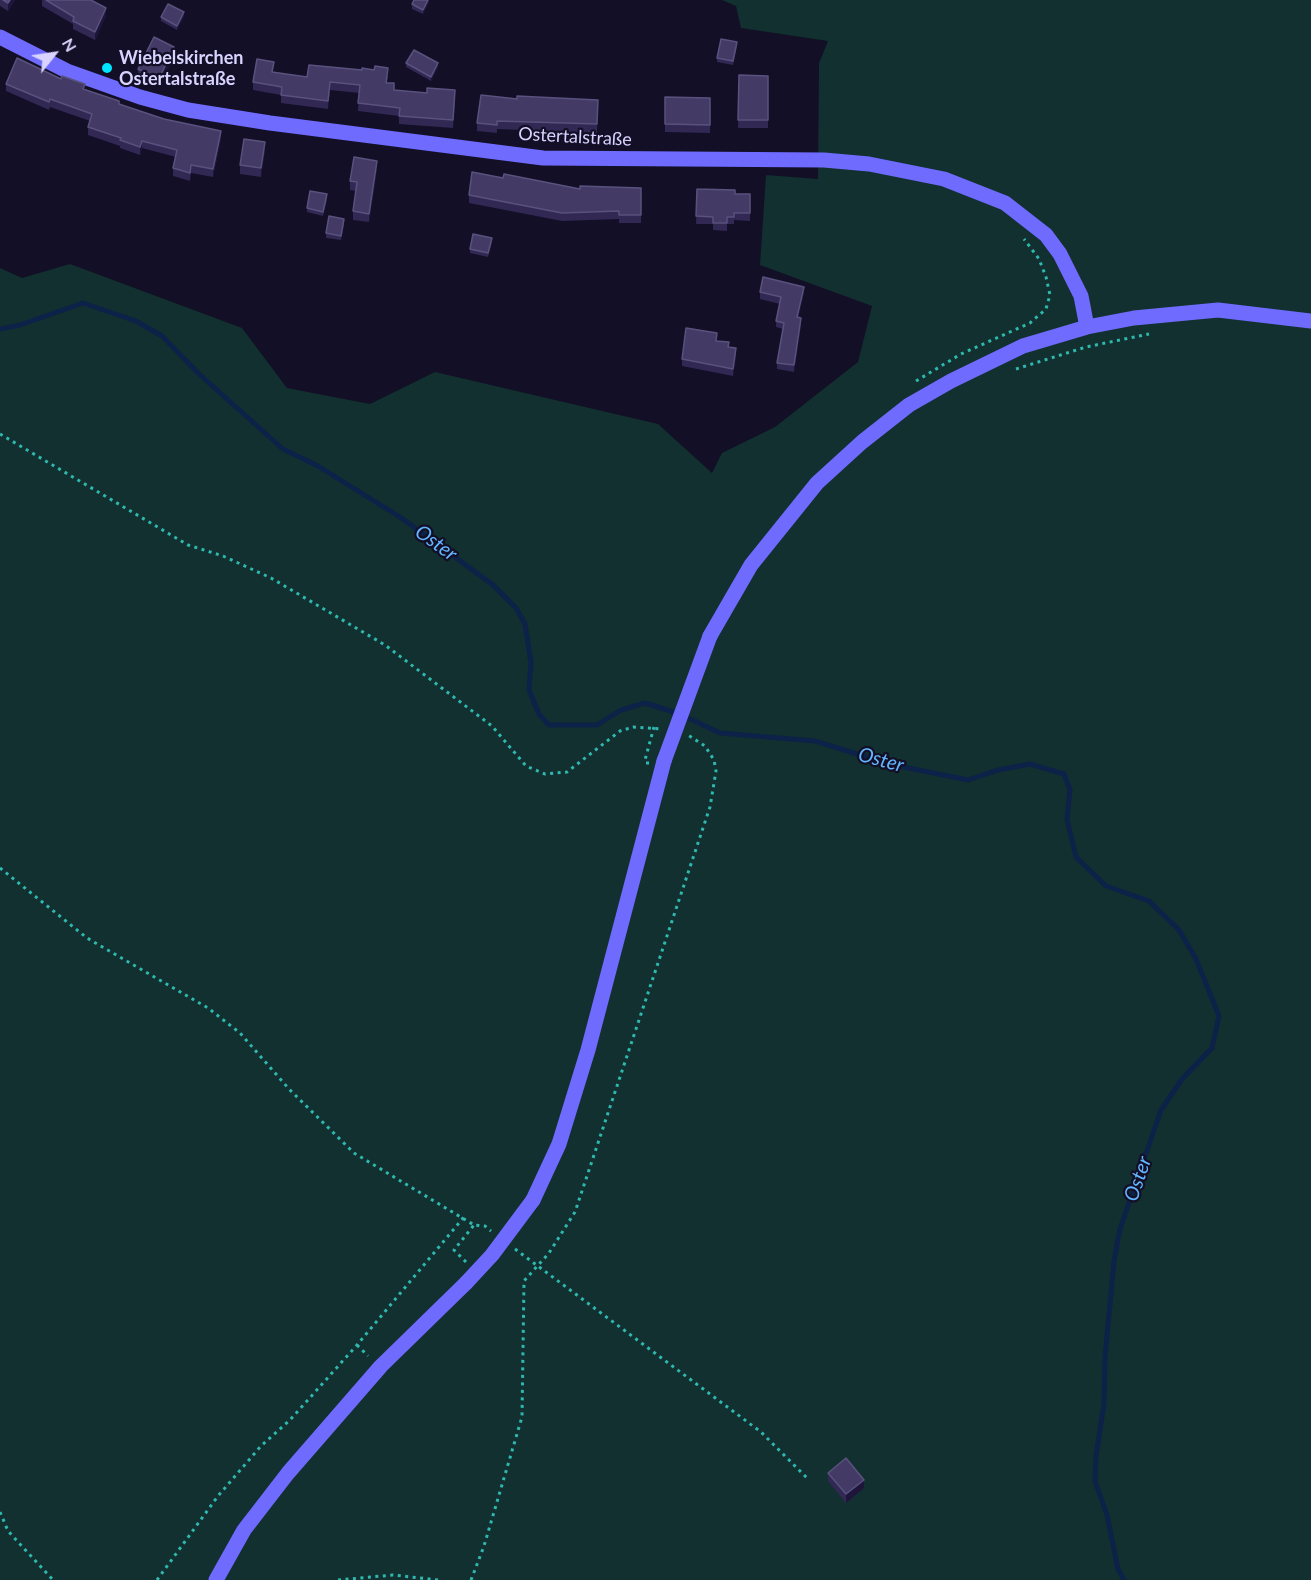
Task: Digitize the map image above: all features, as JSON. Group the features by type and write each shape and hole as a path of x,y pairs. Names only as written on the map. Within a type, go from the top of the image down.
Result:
{"main road":[{"name":"Ostertalstraße","path":"0,37 66,71 140,97 188,110 270,123 543,158 824,160 869,164 944,179 1005,203 1046,235 1060,254 1081,296 1087,327"},
{"path":"216,1580 244,1530 288,1473 381,1366 492,1255 532,1200 559,1144 588,1050 664,761 710,636 750,565 817,483 862,442 909,405 1003,355 1087,327 1178,312 1218,310 1311,321"}],"path":[{"path":"909,386 961,354 1030,323 1046,309 1050,295 1046,277 1039,259 1018,234"},
{"path":"1003,355 1014,369 1086,346 1157,333"},
{"path":"0,434 188,544 223,556 271,578 385,645 492,726 525,766 545,774 567,772 620,731 633,727 654,727 665,730"},
{"path":"645,763 654,727"},
{"path":"471,1580 484,1546 522,1417 524,1281 549,1253 575,1212 710,807 716,771 714,760 705,746 688,735 677,732"},
{"path":"0,868 87,938 208,1008 240,1033 289,1089 354,1153 474,1224 485,1226"},
{"path":"157,1580 218,1496 261,1446 290,1420 357,1345 464,1217"},
{"path":"467,1263 454,1250 474,1224"},
{"path":"537,1266 761,1432 808,1479"},
{"path":"357,1345 372,1359"},
{"path":"0,1512 8,1531 53,1580"},
{"path":"338,1580 393,1575 438,1580"}],"green space":[{"path":"722,0 1311,0 1311,1580 0,1580 0,268 22,278 70,264 242,328 287,388 370,404 435,372 658,424 712,473 722,453 775,427 858,362 872,306 760,265 766,175 818,179 819,63 828,41 741,28 736,6"}],"building":[{"path":"46,0 91,0 106,8 95,32 73,21 74,17"},
{"path":"414,0 428,0 423,10 412,4"},
{"path":"168,4 184,12 177,26 161,17"},
{"path":"154,37 174,47 159,79 138,69"},
{"path":"721,39 737,42 733,61 717,58"},
{"path":"414,50 438,63 431,77 406,63"},
{"path":"17,58 61,79 62,76 85,84 83,89 119,101 119,104 164,119 221,131 213,169 191,165 190,173 173,168 177,150 142,141 140,147 120,140 121,138 88,127 92,114 50,99 49,102 6,84"},
{"path":"257,59 274,62 272,72 307,77 309,65 362,70 362,68 374,70 375,66 388,68 386,83 394,83 394,90 427,93 427,88 455,90 453,120 399,116 400,108 358,103 360,85 330,82 328,101 281,95 282,87 253,82"},
{"path":"739,75 768,76 768,120 738,120"},
{"path":"481,95 517,99 517,96 598,100 597,124 497,121 497,125 477,123"},
{"path":"665,97 710,98 710,125 665,124"},
{"path":"244,139 265,142 261,168 240,165"},
{"path":"354,157 377,161 369,214 353,211 357,182 350,181"},
{"path":"472,172 503,178 504,174 580,189 580,186 641,188 641,215 619,215 619,211 562,213 469,195"},
{"path":"697,189 735,190 735,194 750,194 750,213 734,213 734,217 727,217 727,223 713,223 713,217 696,216"},
{"path":"310,191 327,194 323,212 307,208"},
{"path":"329,216 344,219 341,236 326,233"},
{"path":"473,234 492,238 488,253 470,249"},
{"path":"763,277 804,287 797,317 801,318 794,365 777,363 784,323 776,321 781,297 760,292"},
{"path":"686,328 717,333 716,341 729,342 728,347 736,348 733,369 682,359"},
{"path":"846,1458 864,1480 846,1494 828,1473"}],"waterway":[{"name":"Oster","path":"0,329 20,325 83,303 136,321 162,336 199,374 283,449 318,466 403,519 493,585 516,608 525,624 531,663 529,690 539,714 549,725 597,725 621,710 645,703 680,714 720,733 815,741 889,764 968,780 998,770 1030,764 1064,774 1070,790 1067,819 1076,857 1106,886 1149,901 1179,930 1196,959 1219,1016 1212,1048 1182,1079 1161,1110 1120,1229 1114,1261 1105,1357 1104,1404 1096,1456 1095,1481 1107,1515 1118,1569 1124,1580"}],"place":[{"name":"Wiebelskirchen Ostertalstraße","path":"107,68"}]}
